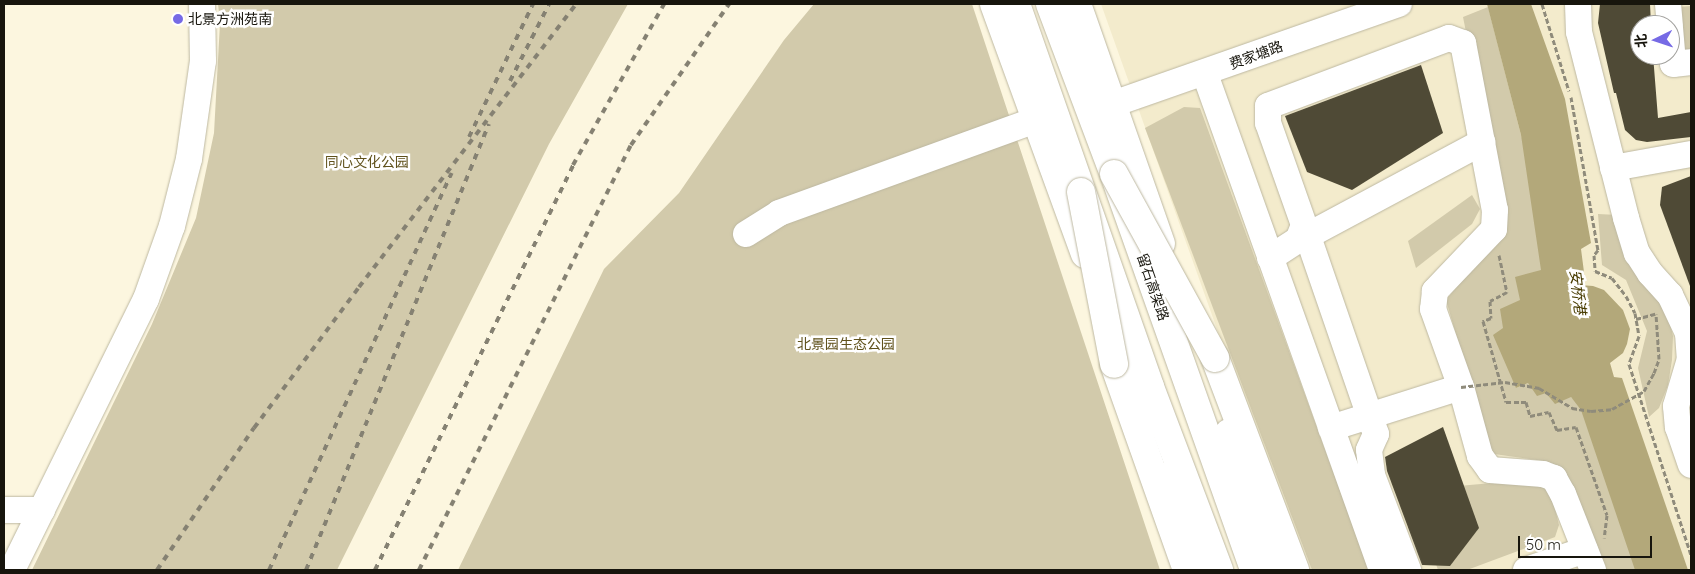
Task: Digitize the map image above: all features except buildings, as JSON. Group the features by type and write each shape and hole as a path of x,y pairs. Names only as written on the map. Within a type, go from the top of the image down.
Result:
{"main road":[{"path":"994,4 1203,570"},
{"path":"1016,4 1150,388 1219,570"},
{"name":"留石高架路","path":"1050,4 1114,174 1254,570"},
{"path":"1078,4 1279,570"},
{"path":"1114,174 1215,358 1295,570"},
{"path":"1082,192 1114,364 1187,570"}],"street":[{"path":"12,570 146,299 172,226 189,159 203,60 202,4"},
{"name":"费家塘路","path":"1113,104 1204,74 1399,4"},
{"path":"1578,4 1579,32 1613,168 1637,253 1650,273 1670,294 1688,333 1691,359 1676,406 1678,427 1691,465"},
{"path":"1408,570 1372,475 1369,450 1376,434 1268,123 1268,106 1449,38 1463,43 1495,210 1494,229 1435,291 1433,309 1461,387 1480,456 1490,470 1543,474 1554,478 1594,554 1526,570"},
{"path":"1204,74 1382,570"},
{"path":"746,234 779,213 1036,120"},
{"path":"1270,258 1298,240 1305,230 1482,142"},
{"path":"1613,168 1691,154"},
{"path":"1331,428 1461,387"},
{"path":"4,510 42,510"}],"path":[{"path":"1542,4 1570,94 1598,250 1594,255 1595,271 1612,278 1626,296 1635,313 1639,336 1629,364 1691,555"},
{"path":"1494,229 1507,292 1490,301 1491,318 1483,321 1506,402 1526,402 1530,416 1549,412 1557,430 1576,427 1607,515 1594,554"},
{"path":"1461,387 1505,382 1539,388 1572,408 1591,411 1612,409 1644,391 1654,373 1659,359 1656,314"}],"shaded area":[{"path":"1101,4 1691,4 1691,570 1303,570"}],"green space":[{"name":"同心文化公园","path":"218,4 628,4 549,144 337,570 32,570 152,324 196,218 214,133 220,23"},
{"name":"北景园生态公园","path":"814,4 972,4 1160,570 458,570 604,269 679,193 784,40"},
{"path":"1691,6 1691,55 1683,55 1678,7"},
{"path":"1488,7 1521,135 1563,267 1520,300 1516,388 1528,383 1571,397 1582,407 1639,570 1604,570 1565,471 1544,461 1494,454 1486,438 1446,300 1505,227 1463,17"},
{"path":"1184,107 1200,108 1369,570 1312,570 1145,128"},
{"path":"1472,195 1480,209 1472,224 1416,268 1408,241"},
{"path":"1598,214 1618,215 1664,298 1673,336 1672,360 1668,385 1659,408 1649,417 1638,368 1647,331 1626,280 1602,265"},
{"path":"1538,479 1550,488 1559,525 1555,537 1467,570 1438,570 1414,498 1447,487"}],"water":[{"name":"安桥港","path":"1487,4 1531,4 1565,99 1591,243 1581,249 1584,272 1578,273 1580,285 1593,286 1604,290 1623,310 1630,329 1627,344 1623,353 1610,363 1614,377 1622,378 1688,570 1635,570 1581,410 1571,397 1555,404 1546,393 1537,396 1528,383 1516,388 1493,335 1503,328 1500,309 1520,300 1515,277 1541,270 1521,135"}],"railway":[{"path":"469,137 533,4"},
{"path":"510,81 549,4"},
{"path":"157,570 254,428 359,287 576,4"},
{"path":"375,570 573,165 664,4"},
{"path":"419,570 631,145 729,4"},
{"path":"306,570 489,124"},
{"path":"269,570 452,173"}],"place":[{"name":"北景方洲苑南","path":"178,19"}]}
